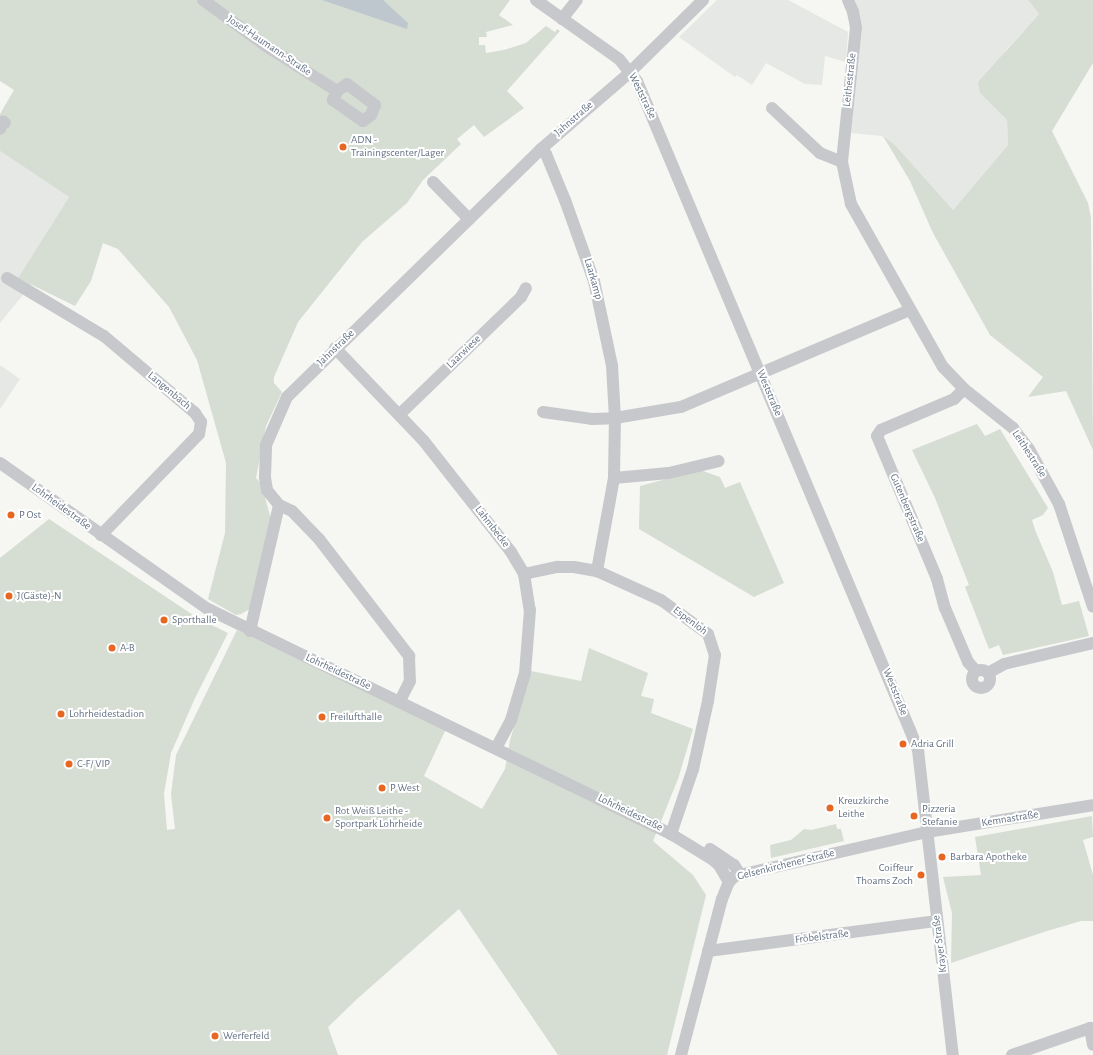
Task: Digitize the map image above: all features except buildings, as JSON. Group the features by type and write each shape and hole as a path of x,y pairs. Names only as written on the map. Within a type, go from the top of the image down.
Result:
{"street":[{"name":"Josef-Haumann-Straße","path":"203,0 252,36 337,91"},
{"name":"Weststraße","path":"536,0 615,56 631,72 761,374 918,750 927,832"},
{"path":"562,19 577,0"},
{"name":"Jahnstraße","path":"400,701 410,681 410,656 319,539 292,511 279,505 268,490 265,477 266,445 274,424 287,397 336,348 541,149 631,72 703,0"},
{"name":"Leithestraße","path":"848,0 853,12 856,28 842,162 851,204 943,367 964,388 1013,428 1043,472 1066,524 1093,607"},
{"path":"772,108 820,153 842,162"},
{"name":"Laarkamp","path":"541,149 546,154 565,200 594,281 612,366 615,418 614,478 597,571"},
{"path":"433,182 469,219"},
{"name":"Langenbach","path":"7,278 104,336 195,413 201,422 199,434 101,535"},
{"name":"Laarwiese","path":"400,414 521,297 526,288"},
{"path":"543,412 581,418 615,418 681,407 910,310"},
{"name":"Lahmbecke","path":"336,348 400,414 511,552 524,574 530,610 525,673 511,720 496,748"},
{"name":"Gutenbergstraße","path":"964,388 954,399 881,430 877,436 937,579 940,595 968,662 982,672 1004,664 1093,643"},
{"path":"614,478 669,473 719,461"},
{"name":"Lohrheidestraße","path":"0,463 184,594 250,631 400,701 697,847 719,865 729,882"},
{"path":"250,631 279,505"},
{"name":"Espenloh","path":"524,574 558,567 574,567 597,571 661,600 703,629 712,640 715,655 708,701 693,769 671,834"},
{"name":"Kemnastraße","path":"927,832 1093,805"},
{"name":"Gelsenkirchener Straße","path":"681,1055 708,951 729,882 740,874 927,832"},
{"name":"Krayer Straße","path":"927,832 953,1055"},
{"name":"Lohrheidestraße","path":"697,847 707,847 725,858 734,865 740,874"},
{"name":"Fröbelstraße","path":"708,951 937,921"},
{"path":"1012,1055 1090,1028 1093,1045"}],"shaded area":[{"path":"0,0 510,0 499,15 513,25 486,32 487,37 479,37 479,45 485,45 486,53 504,50 526,43 546,26 555,32 557,29 560,31 507,91 524,108 484,137 474,125 457,139 461,144 423,180 407,203 362,242 298,322 274,377 274,383 282,392 266,426 256,478 261,483 271,519 250,609 241,614 236,615 208,599 225,533 226,463 197,360 169,307 118,249 103,243 91,281 75,306 18,278 69,197 0,151 0,114 14,90 0,81"},
{"path":"322,0 383,0 408,23 407,29"},
{"path":"717,0 788,0 848,32 846,62 825,56 822,85 805,84 766,63 752,85 737,75 735,77 679,37"},
{"path":"855,0 1028,0 1039,14 1006,50 980,93 1007,120 1008,145 953,210 896,146 882,136 851,133 862,30"},
{"path":"1028,0 1093,0 1093,63 1052,131 1088,203 1091,218 1093,450 1066,391 1028,397 1043,377 990,335 933,233 910,181 883,136 896,146 953,210 1008,145 1007,120 980,93 978,82 1039,14"},
{"path":"0,151 69,197 18,278 32,284 0,323"},
{"path":"0,365 20,379 0,409"},
{"path":"977,424 985,436 1000,429 1048,508 1043,515 1032,520 1035,530 1053,572 1062,605 1079,601 1089,636 1003,655 999,645 989,649 965,587 969,585 935,498 912,450"},
{"path":"700,470 720,477 725,488 740,482 784,583 754,597 639,529 640,486"},
{"path":"49,519 199,619 228,633 195,698 171,753 164,794 167,830 175,829 171,794 176,755 237,630 446,729 424,776 482,809 505,769 510,740 531,671 581,681 589,648 648,673 641,696 654,699 651,713 693,729 678,779 653,841 693,875 706,895 667,1055 558,1055 459,909 357,999 328,1027 338,1055 0,1055 0,558"},
{"path":"1092,816 1093,837 1083,840 1093,875 1093,921 1081,921 1047,931 951,963 952,913 943,877 981,875 975,837"},
{"path":"836,824 837,829 841,829 844,841 771,858 770,845 791,840 804,829 811,830"}],"place":[{"name":"ADN - Trainingscenter/Lager","path":"343,147"},
{"name":"P Ost","path":"11,515"},
{"name":"J(Gäste)-N","path":"9,596"},
{"name":"Sporthalle","path":"164,620"},
{"name":"A-B","path":"112,648"},
{"name":"Lohrheidestadion","path":"61,714"},
{"name":"Freilufthalle","path":"322,717"},
{"name":"Adria Grill","path":"903,744"},
{"name":"C-F/ VIP","path":"69,764"},
{"name":"P West","path":"382,788"},
{"name":"Kreuzkirche Leithe","path":"830,808"},
{"name":"Pizzeria Stefanie","path":"914,816"},
{"name":"Rot Weiß Leithe - Sportpark Lohrheide","path":"327,818"},
{"name":"Barbara Apotheke","path":"942,857"},
{"name":"Coiffeur Thoams Zoch","path":"921,875"},
{"name":"Werferfeld","path":"215,1036"}]}
